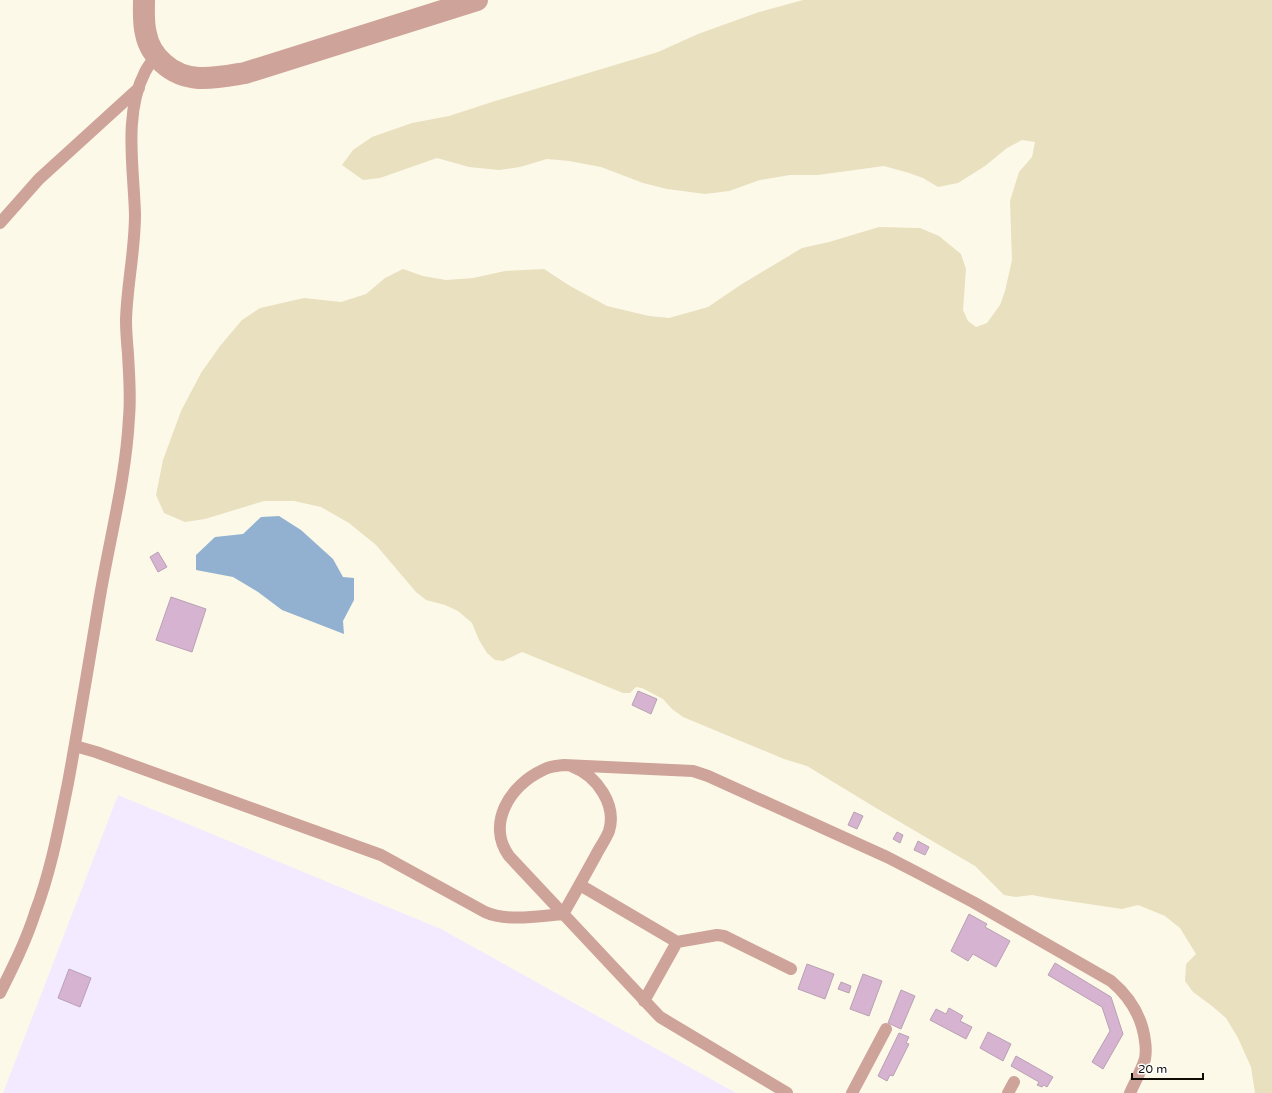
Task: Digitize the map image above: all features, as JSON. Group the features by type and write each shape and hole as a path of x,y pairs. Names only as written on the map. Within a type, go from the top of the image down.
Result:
{"street":[{"path":"144,0 146,35 156,56 171,70 185,77 208,78 245,74 477,0"}],"lane":[{"path":"0,993 16,960 32,921 46,881 56,844 75,746 120,486 130,416 126,323 128,285 134,246 135,216 131,152 134,108 145,71 156,56"},
{"path":"0,223 39,179 139,88"},
{"path":"75,746 96,752 381,855 493,916 504,917 563,914"},
{"path":"563,914 609,832 611,813 605,795 592,778 576,768 564,765"},
{"path":"787,1093 660,1017 509,856 503,848 500,837 501,818 508,800 522,783 544,769 564,765 693,771 708,776 887,857 972,902 1121,989 1135,1008 1141,1020 1146,1048 1145,1058 1130,1093"},
{"path":"580,885 677,942 717,935 724,936 731,938 791,969"},
{"path":"644,1001 677,942"},
{"path":"852,1093 886,1029"},
{"path":"1008,1093 1014,1082"}],"shaded area":[{"path":"803,0 1272,0 1272,1093 1255,1093 1251,1067 1238,1038 1226,1018 1193,992 1185,981 1186,964 1196,954 1180,928 1165,916 1138,905 1122,909 1032,895 1016,897 1004,895 975,866 807,766 784,759 683,717 672,709 663,699 642,688 636,687 630,693 623,693 522,652 503,661 495,660 487,653 479,640 472,623 458,611 445,605 426,600 416,592 376,545 349,523 321,507 294,501 264,501 205,519 185,522 164,513 156,495 163,460 181,411 201,373 220,346 242,320 260,308 304,298 341,302 366,294 385,278 403,269 423,276 446,280 473,278 505,271 544,269 570,286 607,306 649,316 669,318 708,307 742,284 802,248 829,242 879,227 920,228 939,236 961,254 966,269 963,310 968,321 976,327 987,323 1000,305 1005,291 1012,260 1010,201 1019,172 1032,157 1035,142 1022,140 1007,148 985,166 958,183 938,187 923,178 884,166 818,175 790,175 760,180 729,191 705,194 667,189 643,183 601,167 569,161 547,159 520,167 499,170 469,167 437,158 380,178 363,180 342,165 353,150 372,137 412,123 449,116 658,52 698,34 759,12"},
{"path":"118,795 441,929 736,1093 3,1093"}],"water":[{"path":"279,516 301,530 333,559 343,577 354,578 354,600 343,621 344,634 282,610 258,592 233,577 196,570 196,555 215,537 243,534 261,517"}],"building":[{"path":"158,552 167,567 158,572 150,557"},
{"path":"171,597 206,609 192,652 156,640"},
{"path":"638,691 657,699 651,714 632,705"},
{"path":"854,812 863,816 857,829 848,825"},
{"path":"897,832 903,835 900,843 893,839"},
{"path":"918,841 929,847 925,855 914,850"},
{"path":"969,914 987,924 985,927 1010,941 996,967 973,954 968,961 951,951"},
{"path":"1055,963 1111,997 1123,1034 1103,1069 1092,1062 1110,1031 1102,1007 1048,975"},
{"path":"807,964 834,974 825,999 798,989"},
{"path":"69,969 91,978 80,1007 58,998"},
{"path":"863,974 882,981 869,1016 850,1009"},
{"path":"841,982 851,986 849,993 838,989"},
{"path":"901,990 915,996 901,1029 888,1023"},
{"path":"949,1008 963,1016 960,1021 972,1027 966,1039 930,1020 936,1009 946,1014"},
{"path":"988,1032 1011,1044 1003,1061 980,1048"},
{"path":"899,1033 909,1037 906,1043 909,1044 893,1076 890,1075 887,1081 878,1076"},
{"path":"1016,1056 1053,1077 1047,1087 1044,1085 1042,1087 1037,1085 1039,1082 1011,1066"}]}
